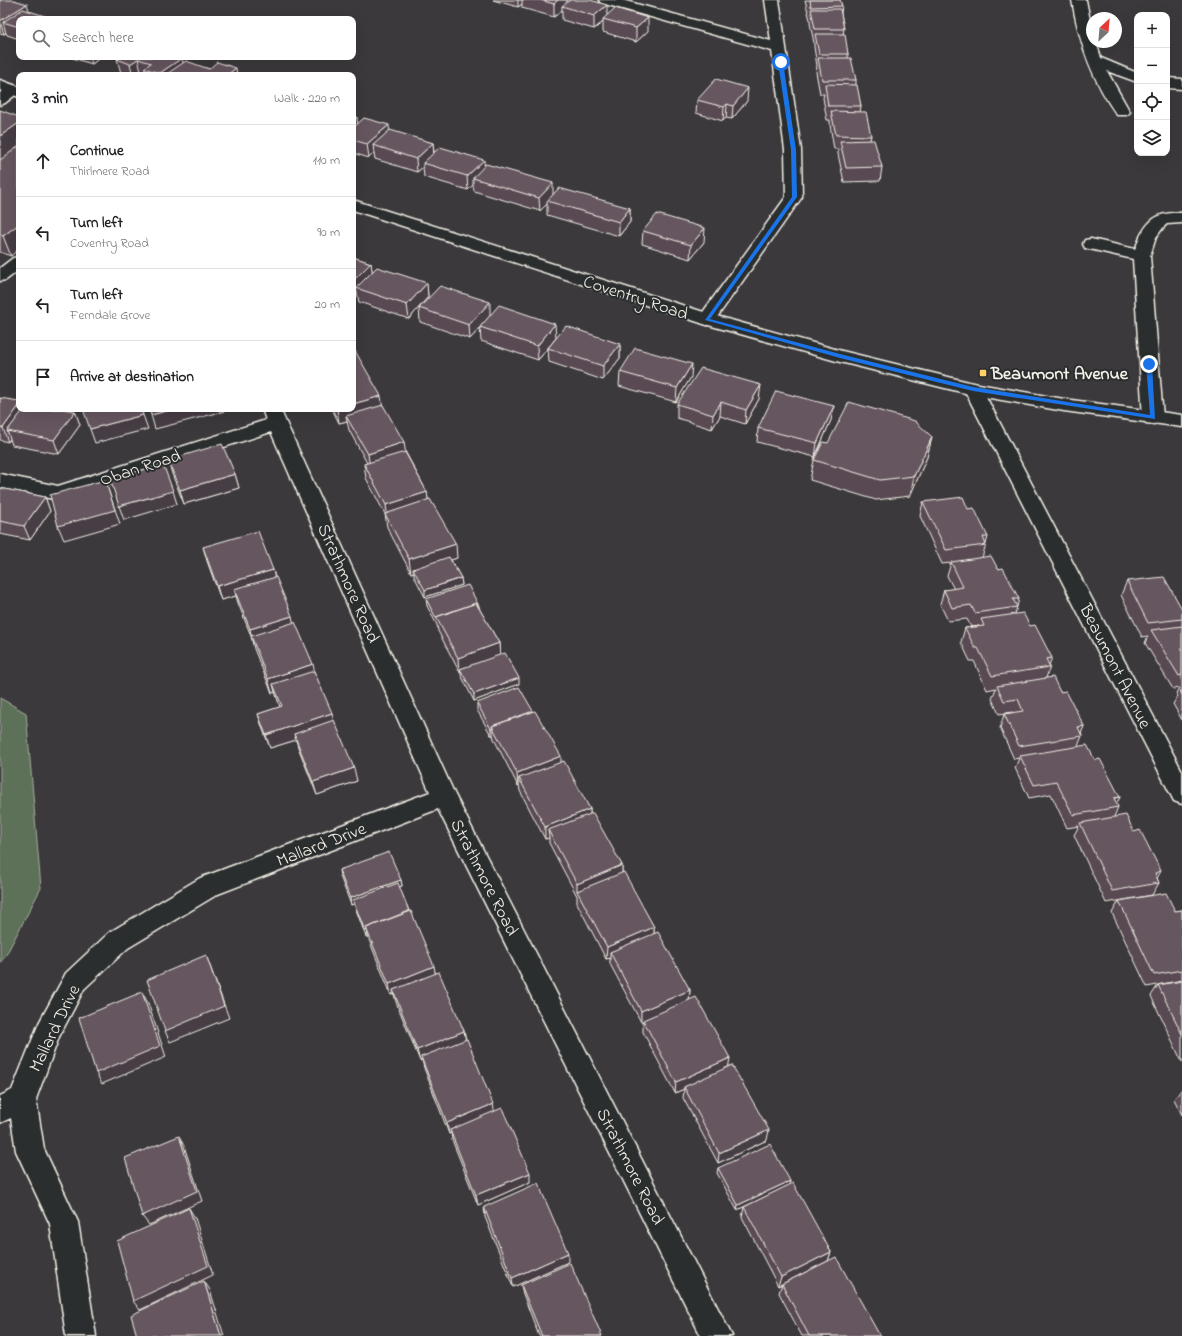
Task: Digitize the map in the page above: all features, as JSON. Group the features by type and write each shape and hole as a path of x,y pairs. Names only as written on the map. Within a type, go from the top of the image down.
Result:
{"street":[{"path":"606,0 778,48"},
{"path":"707,319 794,197 793,150 772,0"},
{"path":"1080,0 1084,28 1094,61 1122,112"},
{"path":"1094,61 1134,77"},
{"path":"1170,83 1182,84"},
{"path":"0,100 11,89"},
{"name":"Coventry Road","path":"356,206 707,319 840,356 973,389 1153,418 1182,421"},
{"path":"1153,418 1141,256 1156,223 1168,216 1182,218"},
{"path":"1091,244 1141,256"},
{"path":"0,276 16,264"},
{"name":"Beaumont Avenue","path":"973,389 1182,794"},
{"name":"Oban Road","path":"0,481 58,493 274,416"},
{"name":"Strathmore Road","path":"274,416 444,797 717,1336"},
{"name":"Mallard Drive","path":"82,1336 64,1222 30,1151 11,1104 75,981 119,940 209,886 444,797"}],"green space":[{"path":"0,698 26,713 41,888 6,955 0,963"}],"building":[{"path":"0,0 14,0 27,4 0,21"},
{"path":"540,0 558,0 554,4"},
{"path":"570,0 590,0 607,5 594,16 562,6"},
{"path":"810,0 840,0 842,6 811,7"},
{"path":"615,8 648,18 636,28 603,19"},
{"path":"23,9 45,16 16,16 16,26 3,22"},
{"path":"811,9 840,9 844,29 815,29"},
{"path":"815,34 845,34 848,54 819,54"},
{"path":"818,58 851,58 856,80 822,80"},
{"path":"120,60 136,60 130,64"},
{"path":"141,60 179,60 161,72 144,68 151,63"},
{"path":"186,61 209,69 217,62 236,68 231,72 170,72"},
{"path":"716,79 748,88 733,106 727,104 724,107 697,100"},
{"path":"825,84 857,85 861,106 828,106"},
{"path":"0,110 16,116 16,125 0,136"},
{"path":"831,111 866,112 871,136 836,135"},
{"path":"364,118 389,125 367,144 356,141 356,125"},
{"path":"390,130 433,143 416,159 373,145"},
{"path":"874,140 882,167 846,168 840,141"},
{"path":"440,147 484,160 467,176 423,163"},
{"path":"16,148 16,226 3,236 0,234 0,160"},
{"path":"486,164 553,183 539,198 473,178"},
{"path":"559,188 630,208 619,222 547,201"},
{"path":"657,214 705,228 691,245 643,231"},
{"path":"356,258 371,263 356,278"},
{"path":"377,267 427,283 407,305 356,288"},
{"path":"440,286 490,302 469,325 419,308"},
{"path":"499,305 555,324 537,346 480,327"},
{"path":"566,326 620,344 603,366 548,348"},
{"path":"635,348 692,364 677,388 620,372"},
{"path":"356,352 381,396 356,403"},
{"path":"701,368 761,385 746,410 721,402 713,415 677,404"},
{"path":"776,391 834,406 817,443 758,428"},
{"path":"0,398 16,401 16,410 3,428 0,427"},
{"path":"849,402 915,421 932,437 914,476 880,480 814,460 823,442 828,443"},
{"path":"383,405 404,442 368,454 346,416"},
{"path":"22,412 74,412 54,440 7,431"},
{"path":"84,412 142,412 143,415 90,429"},
{"path":"150,412 162,412 151,415"},
{"path":"222,444 235,474 180,490 168,460"},
{"path":"405,452 427,492 386,505 364,464"},
{"path":"163,464 173,491 119,506 110,479"},
{"path":"105,480 115,510 58,526 50,495"},
{"path":"0,488 45,497 24,526 0,521"},
{"path":"963,497 968,509 974,508 988,537 983,537 986,545 946,550 923,502"},
{"path":"430,499 456,544 409,559 385,514"},
{"path":"258,531 273,570 217,586 203,547"},
{"path":"991,556 998,569 1003,568 1019,599 1013,599 1017,607 975,613 971,605 952,608 944,590 963,587 951,562"},
{"path":"449,557 461,578 425,590 413,569"},
{"path":"276,577 292,616 250,629 234,589"},
{"path":"1164,577 1182,609 1182,619 1148,623 1127,581"},
{"path":"468,585 479,606 476,603 436,618 426,599"},
{"path":"476,603 499,643 458,658 436,617"},
{"path":"1023,613 1030,626 1035,625 1052,658 1046,659 1050,667 992,676 978,648 975,648 965,628 984,626 981,619"},
{"path":"295,622 313,664 268,679 251,636"},
{"path":"1182,626 1182,675 1179,676 1151,630"},
{"path":"505,653 519,678 474,694 460,669"},
{"path":"314,671 332,713 266,735 258,714 282,706 273,684"},
{"path":"1053,677 1060,692 1066,691 1084,726 1078,727 1082,736 1019,746 1004,714 1023,711 1018,699 1004,701 997,686"},
{"path":"519,687 533,711 492,726 493,728 491,729 477,703"},
{"path":"535,711 561,756 517,773 492,726"},
{"path":"334,720 354,768 313,782 294,734"},
{"path":"1087,745 1095,760 1100,759 1120,797 1114,798 1118,807 1073,815 1056,781 1034,785 1020,756"},
{"path":"564,761 590,809 545,827 519,778"},
{"path":"593,813 622,865 577,884 548,830"},
{"path":"1126,815 1134,832 1140,830 1161,871 1155,873 1159,883 1112,891 1080,823"},
{"path":"389,852 401,880 350,898 339,870"},
{"path":"624,872 654,927 607,947 577,891"},
{"path":"398,883 409,911 366,928 367,930 365,931 353,900"},
{"path":"1166,893 1175,911 1182,910 1182,970 1154,975 1119,901"},
{"path":"411,911 434,966 389,984 366,928"},
{"path":"658,932 690,990 641,1011 610,952"},
{"path":"206,955 224,1006 165,1031 147,980"},
{"path":"439,972 464,1031 417,1050 393,990"},
{"path":"1182,981 1182,1034 1158,985"},
{"path":"142,992 160,1046 96,1073 79,1018"},
{"path":"696,997 730,1058 676,1082 643,1020"},
{"path":"467,1039 493,1104 447,1123 421,1057"},
{"path":"732,1065 769,1130 719,1153 684,1087"},
{"path":"502,1108 530,1173 476,1195 450,1130"},
{"path":"179,1136 197,1191 142,1216 125,1158"},
{"path":"770,1144 790,1181 738,1205 718,1168"},
{"path":"538,1183 568,1253 512,1278 484,1207"},
{"path":"793,1183 831,1252 781,1277 744,1207"},
{"path":"189,1208 208,1266 133,1301 117,1241"},
{"path":"836,1257 880,1336 809,1336 782,1284"},
{"path":"570,1263 602,1336 542,1336 521,1285"},
{"path":"204,1281 221,1336 137,1336 131,1315"}],"place":[{"name":"Beaumont Avenue","path":"983,373"}],"route":[{"path":"781,62 793,150 794,197 707,319 840,356 973,389 1064,405 1153,418 1149,364"}]}
